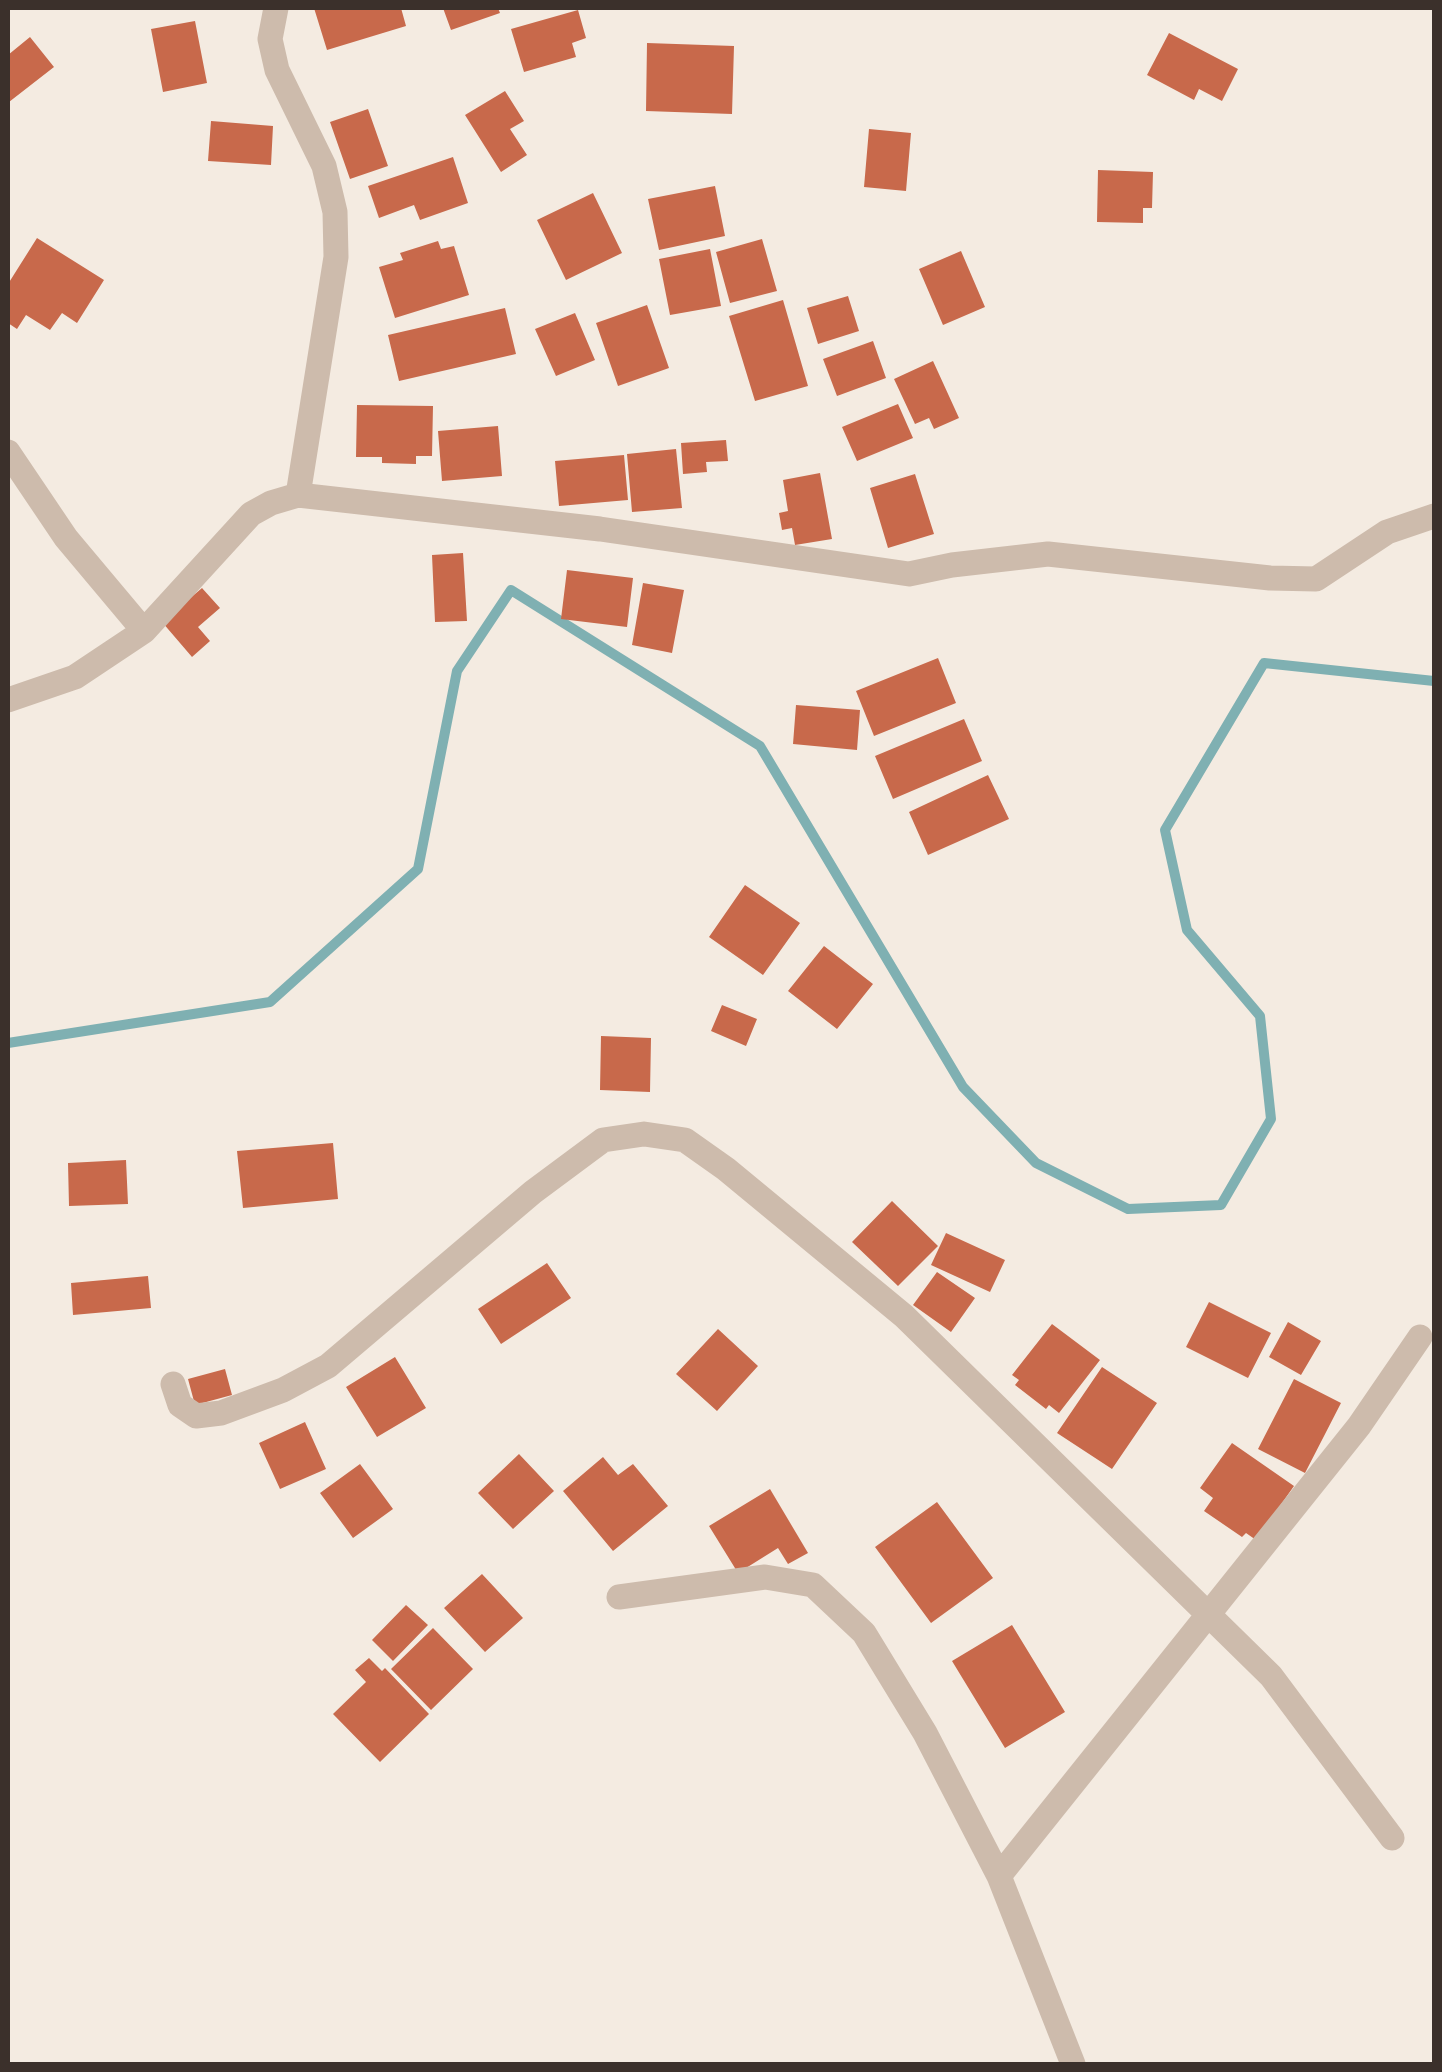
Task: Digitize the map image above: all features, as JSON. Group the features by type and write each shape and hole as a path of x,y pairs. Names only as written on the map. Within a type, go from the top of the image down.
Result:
{"street":[{"path":"276,8 270,38 277,70 324,166 335,212 336,256 298,496"},
{"path":"8,452 66,538 144,631"},
{"path":"8,700 75,677 144,631 251,514 271,503 298,496 600,529 909,574 1048,554 1270,578 1316,579 1387,532 1434,516"},
{"path":"173,1384 180,1405 196,1416 221,1413 283,1390 328,1366 533,1192 603,1140 644,1134 685,1140 904,1316 1271,1676 1392,1838"},
{"path":"999,1876 1359,1426 1420,1338"},
{"path":"620,1597 765,1577 813,1584 864,1633 925,1733 999,1876 1073,2064"}],"building":[{"path":"314,8 401,8 406,26 327,50"},
{"path":"443,8 498,8 500,13 451,30"},
{"path":"578,10 586,38 572,43 576,57 524,72 511,29"},
{"path":"195,21 207,83 163,92 151,29"},
{"path":"1169,33 1238,69 1222,101 1199,89 1194,100 1147,75"},
{"path":"30,37 54,67 9,102 8,55"},
{"path":"647,43 734,46 732,114 646,111"},
{"path":"505,91 524,121 510,129 527,155 501,172 465,115"},
{"path":"368,109 388,166 350,179 330,122"},
{"path":"211,121 273,126 271,165 208,161"},
{"path":"869,129 911,133 906,191 864,187"},
{"path":"453,157 468,203 420,220 414,205 379,218 368,186"},
{"path":"1098,170 1153,172 1152,208 1143,208 1143,223 1097,222"},
{"path":"715,186 725,236 659,250 648,199"},
{"path":"593,193 622,253 566,280 537,220"},
{"path":"37,238 104,280 77,323 62,313 50,330 26,315 17,329 8,323 8,284"},
{"path":"762,239 777,291 730,303 716,252"},
{"path":"438,241 441,249 454,246 469,295 395,318 379,267 403,260 400,253"},
{"path":"710,249 721,306 670,315 659,259"},
{"path":"961,251 985,307 943,325 919,269"},
{"path":"848,296 859,331 818,344 807,308"},
{"path":"783,300 808,386 755,401 729,316"},
{"path":"647,305 669,368 618,386 596,323"},
{"path":"505,308 516,354 399,381 388,335"},
{"path":"575,313 595,360 556,376 535,329"},
{"path":"873,341 886,378 837,396 823,359"},
{"path":"933,361 959,418 934,429 929,418 915,424 894,379"},
{"path":"898,404 913,438 857,461 842,427"},
{"path":"357,405 433,406 432,456 416,456 416,464 382,463 382,457 356,457"},
{"path":"498,426 502,476 442,481 438,431"},
{"path":"726,440 728,461 706,462 707,472 683,474 681,443"},
{"path":"676,449 682,508 632,512 627,454"},
{"path":"624,455 628,500 559,506 555,461"},
{"path":"820,473 832,539 795,545 792,528 782,530 779,513 788,511 783,480"},
{"path":"915,474 934,534 888,548 870,488"},
{"path":"463,553 467,621 435,622 432,555"},
{"path":"567,570 633,578 627,627 561,619"},
{"path":"643,583 684,590 672,653 632,645"},
{"path":"202,588 220,608 198,627 210,641 192,657 162,622"},
{"path":"938,658 956,703 874,736 856,691"},
{"path":"796,705 860,710 857,750 793,744"},
{"path":"964,719 982,761 893,799 875,756"},
{"path":"988,775 1009,819 928,855 909,812"},
{"path":"745,885 800,923 763,975 709,937"},
{"path":"824,946 873,984 837,1029 788,991"},
{"path":"722,1005 757,1019 746,1046 711,1031"},
{"path":"601,1036 651,1038 650,1092 600,1090"},
{"path":"333,1143 338,1199 243,1208 237,1151"},
{"path":"126,1160 128,1204 69,1206 68,1163"},
{"path":"892,1201 938,1246 898,1286 852,1242"},
{"path":"946,1233 1005,1260 990,1292 931,1265"},
{"path":"547,1263 571,1298 501,1344 478,1309"},
{"path":"937,1272 975,1298 951,1332 913,1305"},
{"path":"148,1276 151,1308 73,1315 71,1283"},
{"path":"1209,1302 1271,1333 1248,1378 1186,1347"},
{"path":"1288,1322 1321,1341 1301,1375 1269,1357"},
{"path":"1052,1324 1100,1360 1059,1413 1049,1405 1046,1409 1015,1385 1019,1380 1012,1375"},
{"path":"718,1329 758,1366 717,1411 676,1374"},
{"path":"395,1357 426,1408 377,1437 346,1387"},
{"path":"1102,1367 1157,1403 1112,1469 1057,1433"},
{"path":"225,1369 232,1395 195,1405 188,1379"},
{"path":"1294,1379 1341,1403 1305,1473 1258,1449"},
{"path":"305,1422 326,1469 280,1489 259,1443"},
{"path":"1232,1443 1294,1486 1256,1540 1246,1533 1242,1537 1204,1511 1213,1498 1200,1488"},
{"path":"519,1454 554,1491 513,1529 478,1493"},
{"path":"603,1457 618,1475 633,1464 668,1506 613,1551 563,1491"},
{"path":"360,1464 393,1509 353,1538 320,1493"},
{"path":"770,1489 808,1553 788,1564 778,1548 738,1573 709,1526"},
{"path":"937,1502 993,1578 931,1623 875,1547"},
{"path":"482,1574 523,1618 485,1652 444,1608"},
{"path":"406,1605 428,1625 393,1661 372,1640"},
{"path":"1012,1625 1065,1712 1005,1748 952,1661"},
{"path":"433,1628 473,1669 431,1710 391,1669"},
{"path":"369,1658 382,1671 385,1668 429,1714 380,1762 333,1714 366,1682 355,1670"}],"waterway":[{"path":"8,1043 270,1002 418,869 457,671 511,590 760,746 963,1087 1036,1163 1128,1209 1221,1205 1271,1119 1260,1016 1187,930 1165,830 1264,663 1434,681"}]}
